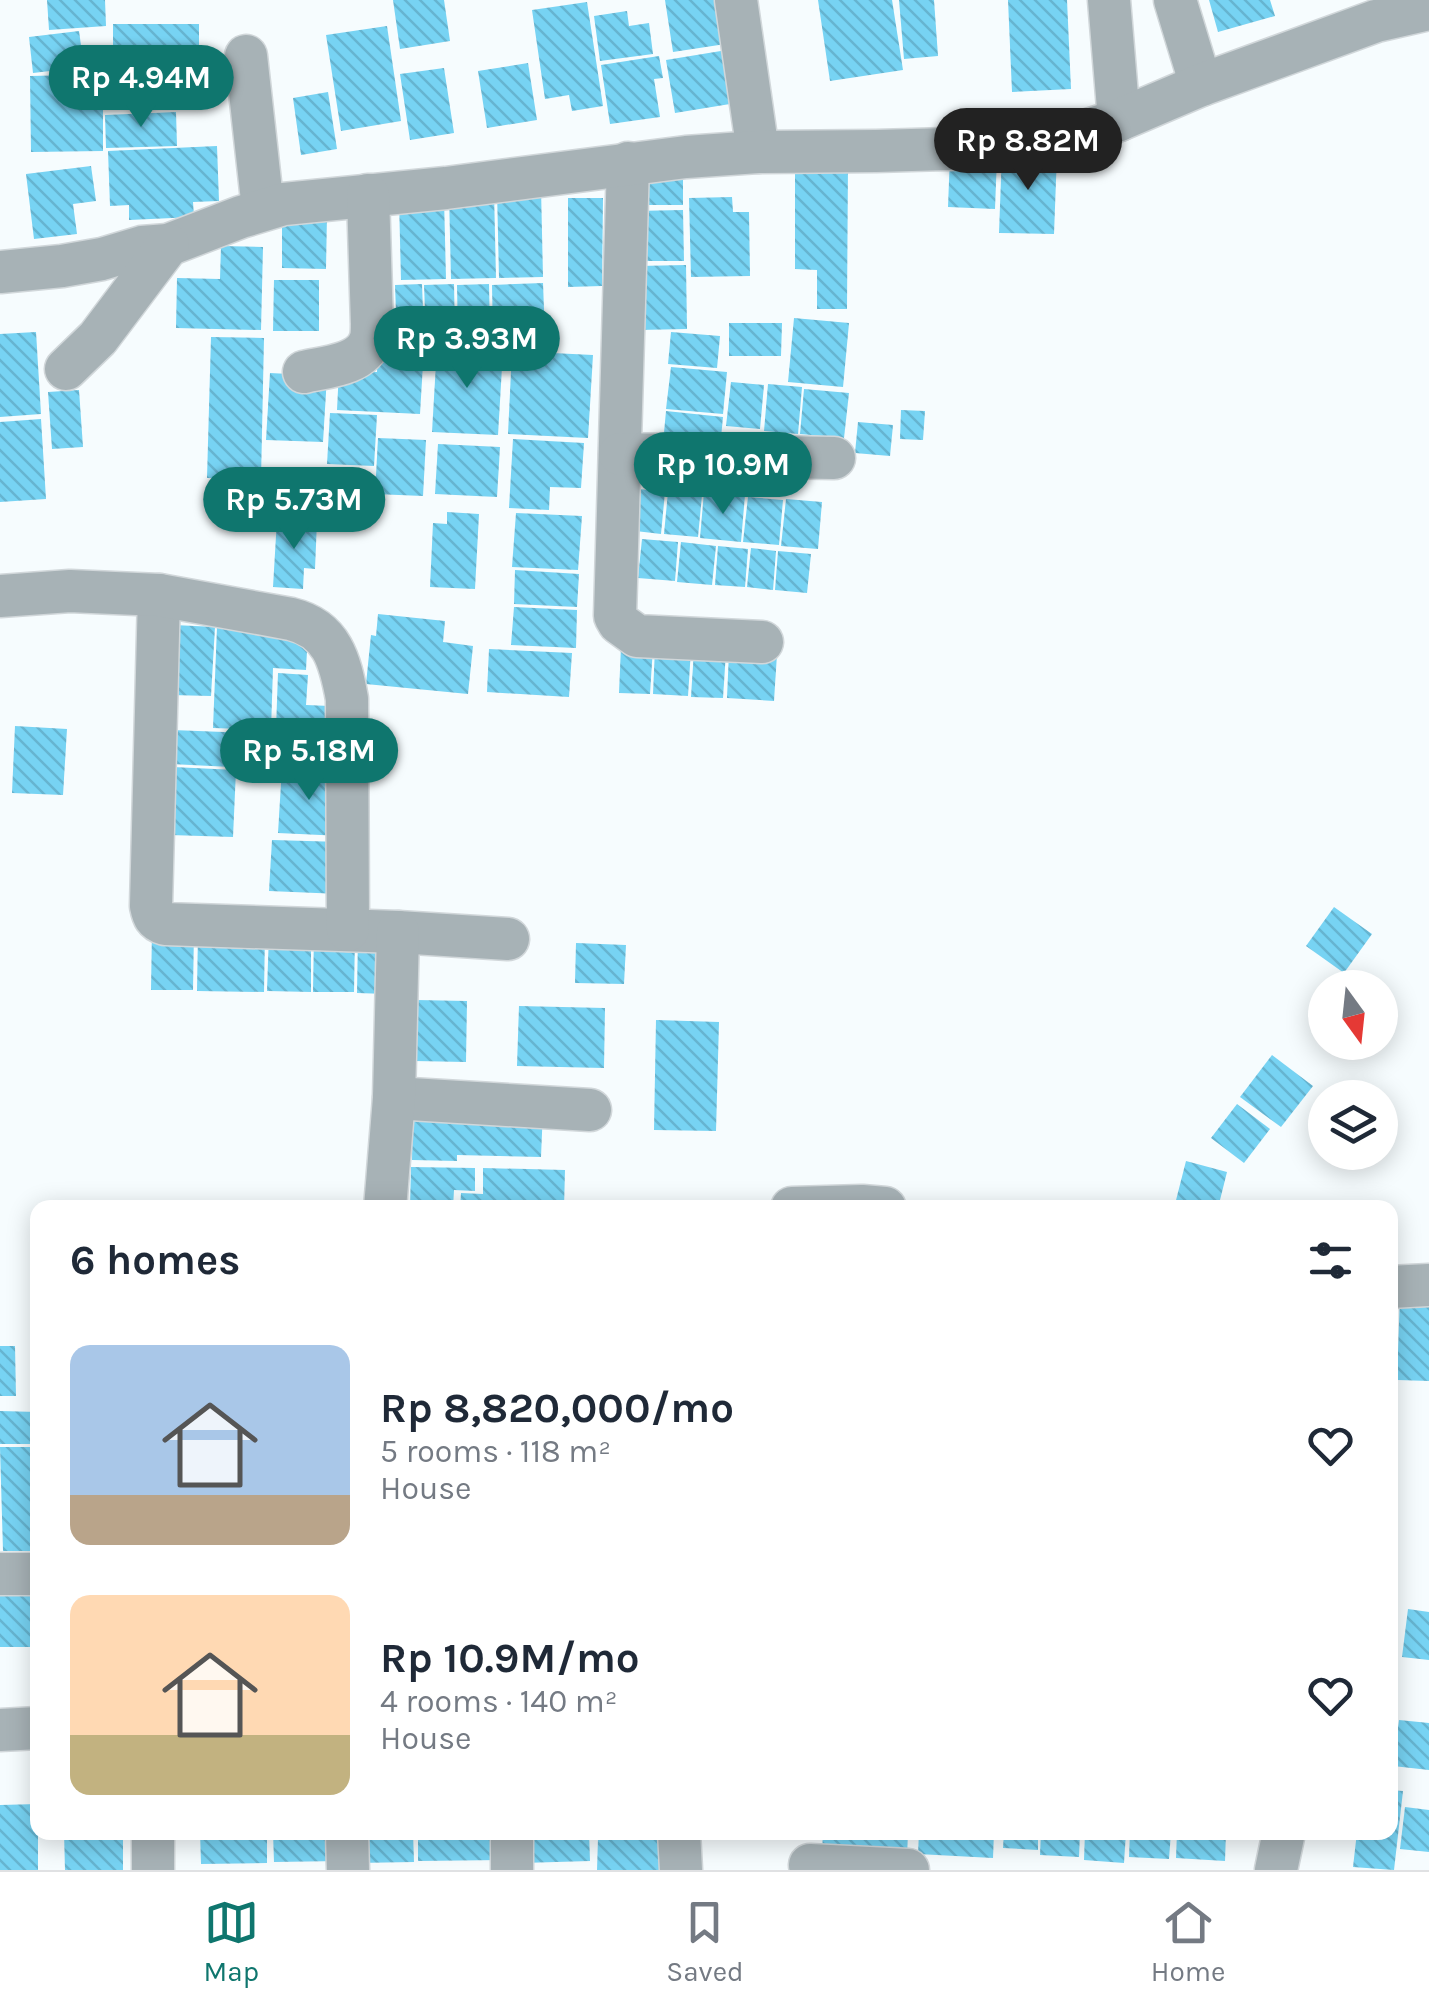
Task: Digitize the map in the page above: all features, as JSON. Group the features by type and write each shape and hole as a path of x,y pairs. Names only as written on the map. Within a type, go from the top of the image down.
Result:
{"street":[{"path":"736,0 758,152"},
{"path":"1109,0 1120,120"},
{"path":"1175,0 1201,85"},
{"path":"0,272 62,266 142,247 168,245 284,204 628,163 758,152 1022,147 1056,141 1376,21 1429,9"},
{"path":"246,56 264,209"},
{"path":"628,163 615,616 637,636 762,642"},
{"path":"304,372 348,362 370,344 368,196"},
{"path":"66,369 98,338 168,245"},
{"path":"620,454 834,458"},
{"path":"0,596 70,591 159,595 291,618 310,624 326,637 343,676 347,699 348,930"},
{"path":"159,595 151,906 154,918 165,924 508,939"},
{"path":"386,1200 394,1098 398,932"},
{"path":"394,1098 590,1110"},
{"path":"1398,1287 1429,1285"},
{"path":"0,1574 30,1574"},
{"path":"0,1730 30,1728"},
{"path":"153,1840 153,1870"},
{"path":"346,1840 348,1870"},
{"path":"512,1840 512,1870"},
{"path":"679,1840 681,1870"},
{"path":"1276,1870 1282,1840"},
{"path":"810,1856 908,1870"}],"building":[{"path":"47,0 105,0 106,26 49,30"},
{"path":"393,0 444,0 450,41 400,49"},
{"path":"665,0 727,0 732,43 673,52"},
{"path":"818,0 892,0 903,70 830,81"},
{"path":"899,0 934,0 938,56 904,59"},
{"path":"1008,0 1067,0 1071,89 1012,92"},
{"path":"1209,0 1270,0 1275,16 1218,32"},
{"path":"587,2 603,106 572,111 569,95 545,99 532,10"},
{"path":"627,11 629,26 649,23 653,54 600,61 594,16"},
{"path":"113,24 199,24 199,80 113,80"},
{"path":"387,26 401,121 341,131 326,35"},
{"path":"79,31 84,67 33,73 29,37"},
{"path":"733,49 730,104 675,113 666,60"},
{"path":"659,56 663,78 654,79 660,117 610,124 601,65"},
{"path":"528,63 537,120 487,128 478,71"},
{"path":"444,68 454,133 410,140 400,74"},
{"path":"74,75 74,104 103,104 103,151 31,152 30,76"},
{"path":"328,92 337,149 301,155 293,98"},
{"path":"176,112 177,146 106,148 105,115"},
{"path":"217,146 219,201 193,202 194,217 129,220 129,205 110,206 108,151"},
{"path":"1002,152 1057,154 1054,234 999,233"},
{"path":"950,155 997,157 995,209 948,207"},
{"path":"795,162 848,162 847,309 817,309 817,270 795,269"},
{"path":"91,166 96,201 73,204 77,234 34,239 26,174"},
{"path":"683,169 683,205 634,205 634,170"},
{"path":"541,188 543,277 499,278 497,190"},
{"path":"494,192 496,278 451,279 449,193"},
{"path":"732,197 733,212 749,212 750,276 691,277 689,198"},
{"path":"568,198 603,198 602,286 568,287"},
{"path":"444,199 446,279 401,280 399,200"},
{"path":"683,210 684,261 635,261 635,211"},
{"path":"282,213 327,214 326,269 282,268"},
{"path":"221,246 263,247 261,330 176,328 177,278 220,279"},
{"path":"686,265 687,329 638,330 638,266"},
{"path":"274,280 319,280 319,331 273,331"},
{"path":"543,283 545,336 493,337 492,285"},
{"path":"422,284 424,337 397,338 395,285"},
{"path":"454,284 455,335 426,336 424,285"},
{"path":"489,284 490,335 458,336 457,285"},
{"path":"794,318 849,323 843,387 788,382"},
{"path":"729,323 782,323 781,356 729,356"},
{"path":"36,332 41,414 0,417 0,334"},
{"path":"671,332 720,336 717,368 668,364"},
{"path":"211,337 264,338 261,479 207,478"},
{"path":"378,345 424,347 420,414 337,410 339,370 377,372"},
{"path":"437,346 503,350 498,435 432,432"},
{"path":"512,351 593,355 588,438 508,434"},
{"path":"671,367 727,372 723,414 666,409"},
{"path":"270,373 327,376 323,442 266,440"},
{"path":"731,382 764,385 760,429 726,426"},
{"path":"768,384 802,387 798,434 764,431"},
{"path":"804,389 849,393 844,438 800,434"},
{"path":"79,390 83,447 52,449 48,392"},
{"path":"901,410 925,411 923,440 900,439"},
{"path":"666,411 723,417 720,448 663,443"},
{"path":"330,413 377,415 374,466 327,464"},
{"path":"41,419 46,499 0,502 0,422"},
{"path":"858,422 893,425 890,456 855,453"},
{"path":"378,438 426,440 423,496 375,494"},
{"path":"513,439 584,443 581,488 550,487 549,510 509,508"},
{"path":"438,444 500,447 497,497 435,494"},
{"path":"631,488 665,492 661,534 627,530"},
{"path":"668,492 702,495 698,537 664,534"},
{"path":"704,492 745,495 741,542 700,538"},
{"path":"748,497 783,500 779,545 743,542"},
{"path":"786,499 822,502 818,549 781,546"},
{"path":"447,512 479,514 475,589 430,587 433,523 447,524"},
{"path":"516,513 582,516 578,570 512,567"},
{"path":"277,519 317,521 315,569 304,568 303,589 273,587"},
{"path":"642,539 678,542 675,581 638,578"},
{"path":"681,542 716,546 712,585 677,582"},
{"path":"718,546 748,549 745,587 715,585"},
{"path":"751,548 776,551 773,590 747,587"},
{"path":"778,551 811,554 807,593 775,590"},
{"path":"515,570 579,574 577,607 514,604"},
{"path":"514,607 577,610 576,648 511,645"},
{"path":"378,614 445,621 443,642 473,646 468,694 366,684 371,635 376,636"},
{"path":"174,625 215,627 211,696 170,695"},
{"path":"217,627 308,631 306,670 273,668 271,730 213,728"},
{"path":"621,646 653,647 650,694 619,693"},
{"path":"655,648 691,650 688,696 653,694"},
{"path":"489,649 572,653 569,697 487,692"},
{"path":"694,650 726,652 723,698 691,697"},
{"path":"729,652 777,654 774,701 727,698"},
{"path":"278,673 308,675 306,705 330,706 328,759 275,757"},
{"path":"15,726 67,729 63,795 12,793"},
{"path":"172,730 272,734 271,769 171,764"},
{"path":"173,767 236,770 233,837 170,835"},
{"path":"282,767 333,769 342,836 278,833"},
{"path":"272,840 342,842 340,894 269,891"},
{"path":"1334,907 1372,934 1346,970 1340,970 1306,946"},
{"path":"152,930 194,931 193,990 151,990"},
{"path":"198,932 265,933 264,992 197,991"},
{"path":"269,933 311,933 311,992 267,991"},
{"path":"314,934 355,935 354,992 313,992"},
{"path":"358,936 397,936 387,994 357,993"},
{"path":"576,943 626,945 624,984 575,983"},
{"path":"416,1000 467,1001 466,1062 414,1061"},
{"path":"519,1006 605,1008 604,1068 517,1066"},
{"path":"656,1020 719,1022 716,1131 654,1130"},
{"path":"1272,1055 1308,1082 1308,1092 1281,1127 1240,1097"},
{"path":"1237,1104 1270,1129 1244,1163 1211,1138"},
{"path":"413,1106 543,1109 541,1157 457,1155 457,1161 412,1160"},
{"path":"1186,1161 1227,1172 1220,1200 1176,1200"},
{"path":"411,1167 475,1168 475,1191 454,1190 453,1200 410,1200"},
{"path":"483,1168 565,1170 564,1200 461,1200 461,1193 483,1194"},
{"path":"1400,1295 1429,1296 1429,1381 1398,1380"},
{"path":"0,1346 15,1346 16,1396 0,1396"},
{"path":"0,1411 30,1412 30,1444 0,1444"},
{"path":"0,1447 30,1447 30,1551 3,1551"},
{"path":"0,1586 30,1586 30,1647 0,1647"},
{"path":"1408,1609 1429,1612 1429,1660 1402,1657"},
{"path":"1399,1720 1429,1723 1429,1770 1398,1767"},
{"path":"1398,1791 1403,1791 1398,1835"},
{"path":"30,1804 30,1840 38,1840 38,1870 0,1870 0,1805"},
{"path":"1405,1807 1429,1810 1429,1852 1400,1849"},
{"path":"64,1840 123,1840 123,1870 65,1870"},
{"path":"200,1840 267,1840 267,1863 201,1864"},
{"path":"273,1840 339,1840 340,1861 274,1862"},
{"path":"355,1840 413,1840 414,1862 356,1863"},
{"path":"418,1840 502,1840 502,1860 418,1861"},
{"path":"521,1840 589,1840 590,1861 522,1863"},
{"path":"598,1840 664,1840 663,1870 597,1870"},
{"path":"823,1840 908,1840 907,1858 822,1854"},
{"path":"919,1840 994,1840 993,1858 918,1854"},
{"path":"1004,1840 1038,1840 1038,1850 1003,1848"},
{"path":"1041,1840 1080,1840 1079,1857 1040,1855"},
{"path":"1085,1840 1125,1840 1124,1863 1084,1860"},
{"path":"1130,1840 1170,1840 1169,1859 1129,1857"},
{"path":"1177,1840 1226,1840 1225,1861 1176,1858"},
{"path":"1356,1840 1397,1840 1394,1870 1353,1867"}]}
